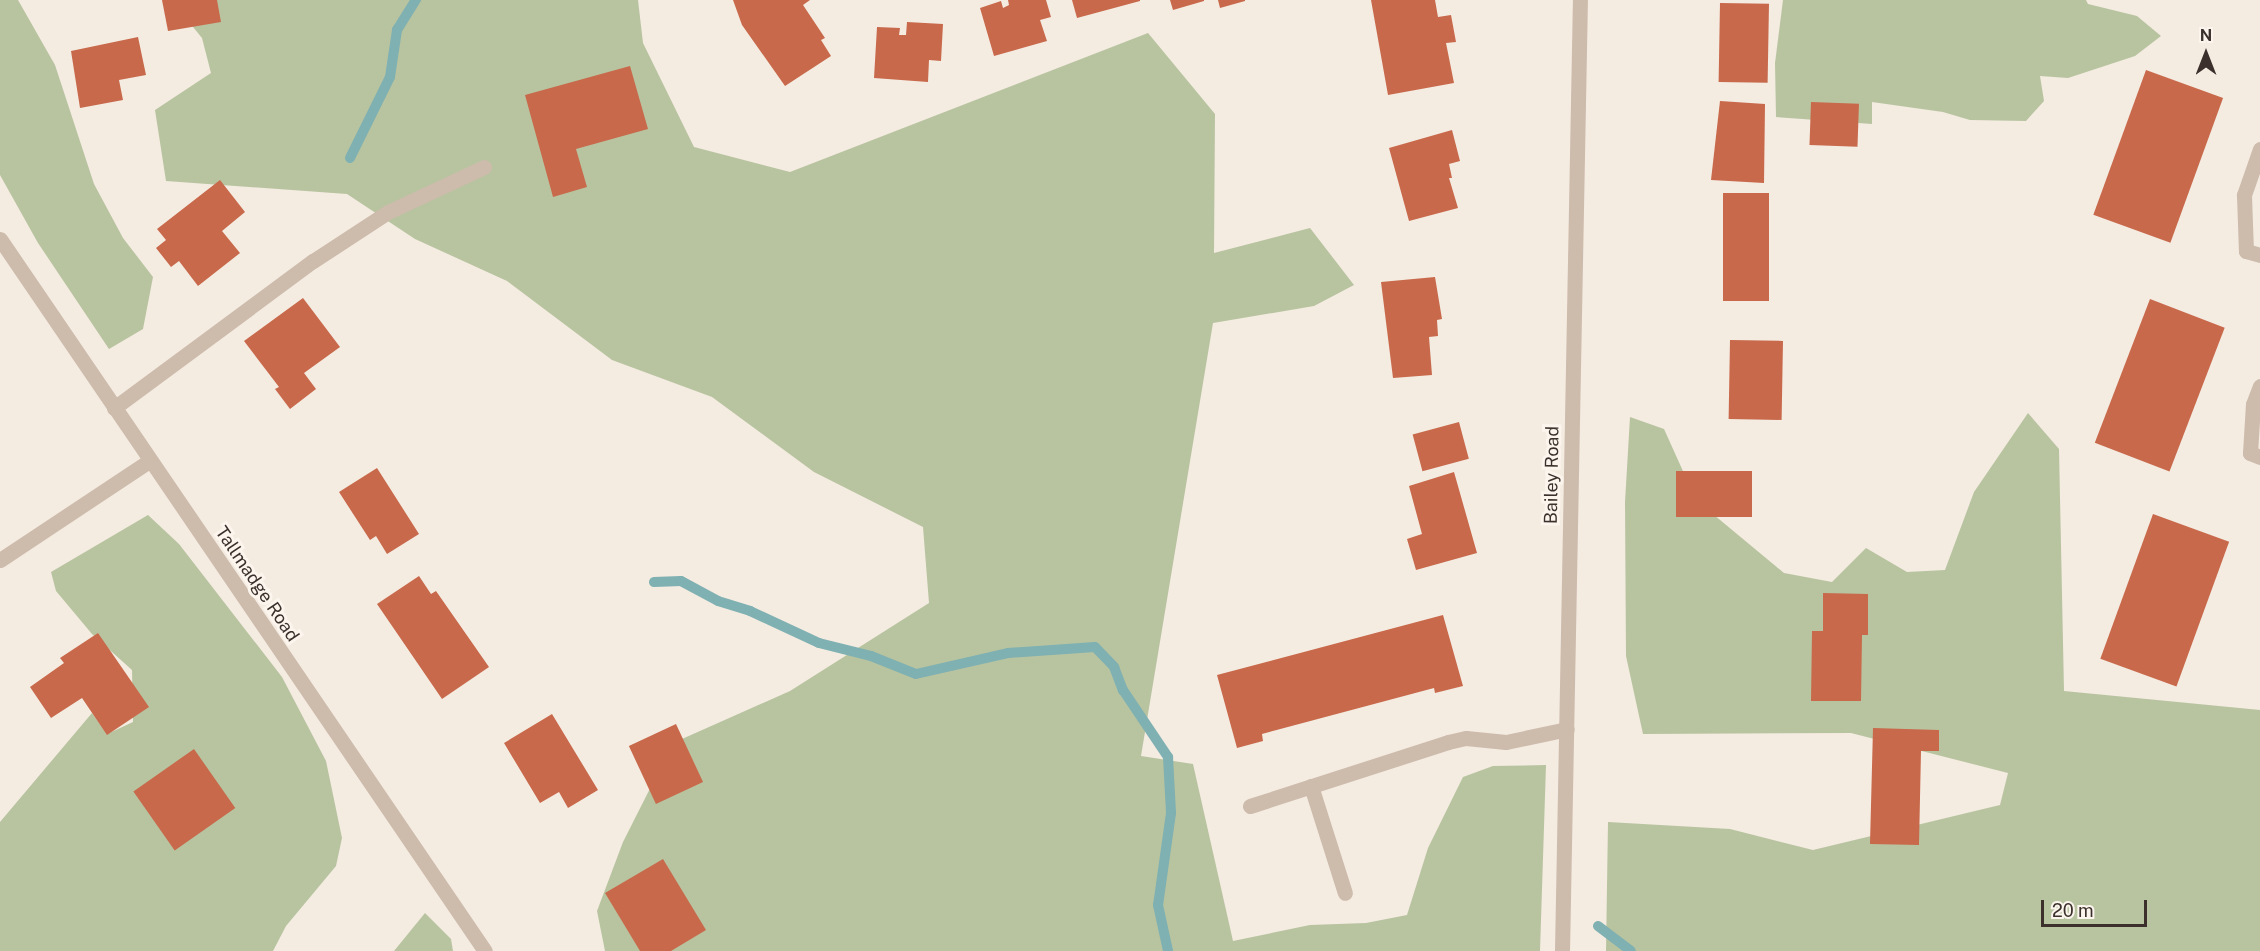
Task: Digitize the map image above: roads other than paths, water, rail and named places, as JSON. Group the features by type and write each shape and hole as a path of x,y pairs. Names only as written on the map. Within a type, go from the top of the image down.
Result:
{"street":[{"name":"Bailey Road","path":"1562,951 1580,0"},
{"path":"2260,149 2244,195 2246,251 2260,255"},
{"path":"114,408 313,261 379,218 484,167"},
{"name":"Tallmadge Road","path":"0,239 149,461 485,951"},
{"path":"2260,386 2253,404 2250,453 2260,457"},
{"path":"0,560 149,461"},
{"path":"1250,806 1448,742 1466,738 1506,742 1567,729"},
{"path":"1311,786 1345,893"}],"waterway":[{"path":"350,158 390,77 397,30 416,0"},
{"path":"654,582 681,581 718,601 750,611 819,643 871,656 916,674 1008,653 1095,647 1114,667 1123,690 1168,757 1171,813 1158,905 1168,951"},
{"path":"1598,926 1631,951"}]}
